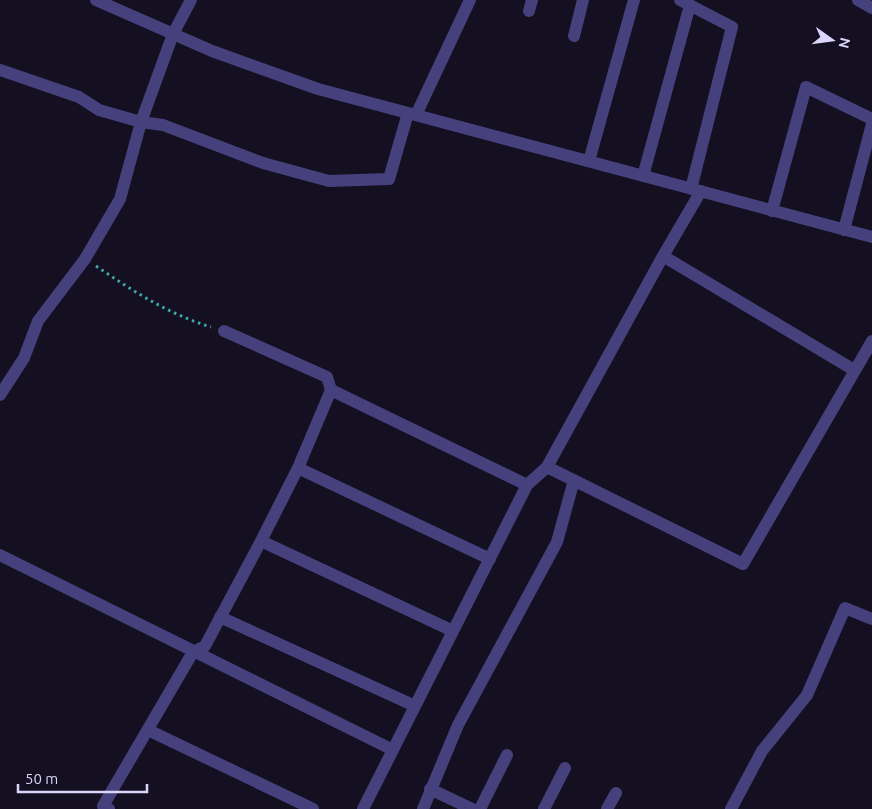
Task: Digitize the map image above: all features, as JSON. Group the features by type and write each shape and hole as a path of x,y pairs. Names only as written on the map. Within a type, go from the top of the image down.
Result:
{"street":[{"path":"96,0 212,51 318,89 872,237"},
{"path":"0,395 24,358 38,321 85,259 120,199 141,122 173,34 191,0"},
{"path":"0,70 79,97 99,110 141,122 163,125 263,163 329,181 389,179 412,114 470,0"},
{"path":"574,36 583,0"},
{"path":"589,162 634,0"},
{"path":"858,0 872,8"},
{"path":"363,809 527,485 547,467 663,256 696,190 732,27 685,2 643,176"},
{"path":"772,211 806,87 872,119"},
{"path":"844,230 872,124"},
{"path":"663,256 854,370"},
{"path":"109,809 103,806 193,652 204,646 262,541 298,468 331,390 327,377 224,331"},
{"path":"547,467 743,564 872,342"},
{"path":"331,390 527,485"},
{"path":"298,468 490,559"},
{"path":"423,809 458,725 557,542 574,480"},
{"path":"262,541 453,631"},
{"path":"0,555 393,750"},
{"path":"731,809 762,751 807,695 844,608 872,619"},
{"path":"220,617 415,706"},
{"path":"148,730 313,809"},
{"path":"480,809 507,755"},
{"path":"544,809 565,768"},
{"path":"430,789 472,809"},
{"path":"607,809 616,792"}],"path":[{"path":"85,259 148,301 192,321 224,331"}]}
